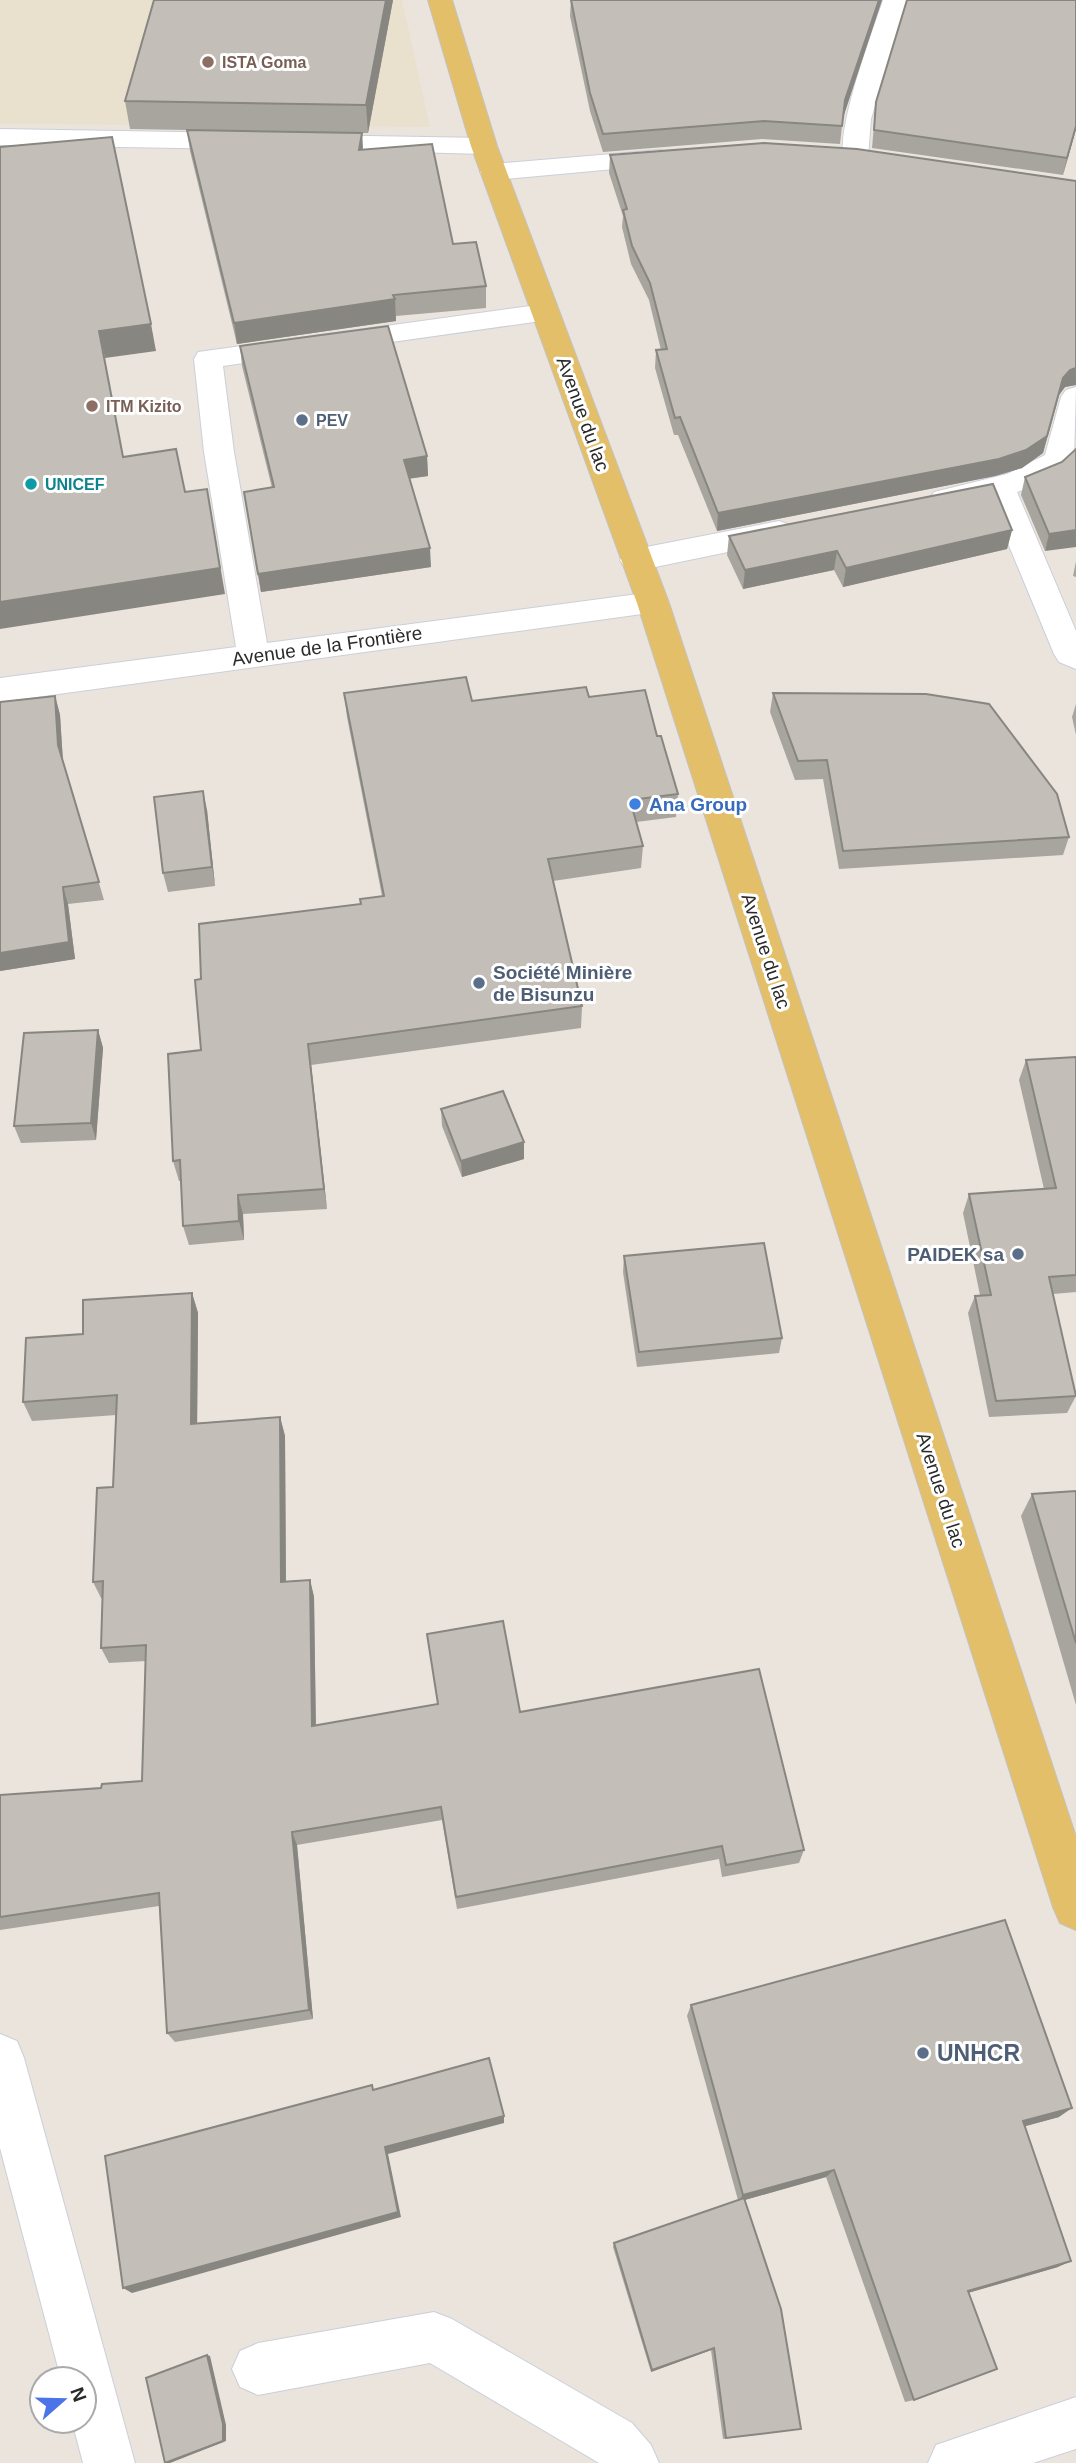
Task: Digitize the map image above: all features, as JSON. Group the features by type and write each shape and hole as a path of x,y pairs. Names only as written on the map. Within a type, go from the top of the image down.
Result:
{"main road":[{"name":"Avenue du lac","path":"440,0 488,159 653,603 1062,1818 1076,1907"}],"street":[{"path":"883,160 843,155 858,119 895,0"},
{"path":"0,137 263,142"},
{"path":"290,142 488,159 681,156"},
{"path":"253,656 219,452 208,359 545,313"},
{"path":"919,504 1000,488 1034,477 1059,460 1076,397"},
{"path":"1000,488 1070,654 1076,659"},
{"path":"636,560 811,525"},
{"name":"Avenue de la Frontière","path":"0,690 653,603"},
{"path":"0,2058 109,2463"},
{"path":"258,2369 434,2337 614,2441 633,2463"},
{"path":"954,2463 1076,2423"}],"shaded area":[{"name":"ISTA Goma","path":"0,0 402,0 430,127 0,124"}],"building":[{"path":"154,0 386,0 366,105 125,101"},
{"path":"571,0 879,0 845,100 842,126 764,121 603,134 590,93"},
{"path":"907,0 1076,0 1076,126 1067,158 874,130 876,102"},
{"path":"187,130 362,133 359,150 432,144 453,244 476,242 486,286 393,295 395,299 234,323"},
{"path":"112,137 151,324 99,331 123,457 176,449 185,492 207,489 220,568 0,602 0,147"},
{"path":"764,143 857,149 1076,181 1076,368 1063,378 1047,436 1026,450 999,459 718,513 680,417 675,418 656,350 667,349 650,283 632,246 623,210 627,209 610,155"},
{"path":"388,326 427,456 404,460 430,548 258,574 244,492 274,487 240,346"},
{"path":"1076,449 1076,530 1049,534 1025,477 1062,462"},
{"path":"993,484 1012,530 846,568 837,551 745,570 729,536"},
{"path":"466,677 472,701 586,687 589,697 645,690 657,736 661,736 678,794 630,800 643,846 548,859 582,1006 308,1044 324,1189 238,1195 239,1221 183,1226 180,1160 173,1161 168,1054 201,1050 195,980 201,979 199,924 361,904 360,899 384,896 344,693"},
{"path":"773,693 926,694 989,704 1057,794 1069,837 843,851 827,760 798,761"},
{"path":"55,696 58,745 99,882 63,887 69,942 0,953 0,702"},
{"path":"203,791 212,867 163,873 154,797"},
{"path":"98,1030 91,1123 14,1126 24,1033"},
{"path":"1076,1057 1076,1275 1049,1277 1076,1396 996,1401 975,1296 991,1295 969,1194 1056,1188 1026,1060"},
{"path":"503,1091 524,1142 461,1161 441,1109"},
{"path":"764,1243 782,1338 639,1352 624,1256"},
{"path":"192,1293 191,1424 280,1417 281,1582 310,1580 312,1726 438,1704 427,1634 503,1621 520,1712 759,1669 804,1850 726,1865 722,1846 456,1897 441,1807 292,1832 309,2010 167,2033 159,1893 0,1917 0,1795 101,1788 102,1784 142,1781 146,1645 101,1648 103,1581 93,1582 97,1488 113,1487 117,1395 23,1402 26,1338 83,1334 83,1300"},
{"path":"1076,1491 1076,1643 1032,1494"},
{"path":"1005,1920 1072,2108 1023,2121 1071,2261 968,2291 997,2369 914,2400 834,2170 743,2195 691,2005"},
{"path":"489,2058 504,2116 385,2147 398,2212 123,2288 105,2156 372,2085 373,2090"},
{"path":"744,2198 781,2309 801,2429 726,2438 714,2348 652,2370 614,2243"},
{"path":"207,2355 223,2424 223,2441 165,2463 146,2378"}],"place":[{"name":"ISTA Goma","path":"208,62"},
{"name":"ITM Kizito","path":"92,406"},
{"name":"PEV","path":"302,420"},
{"name":"UNICEF","path":"31,484"},
{"name":"Ana Group","path":"635,804"},
{"name":"Société Minière de Bisunzu","path":"479,983"},
{"name":"PAIDEK sa","path":"1018,1254"},
{"name":"UNHCR","path":"923,2053"}]}
